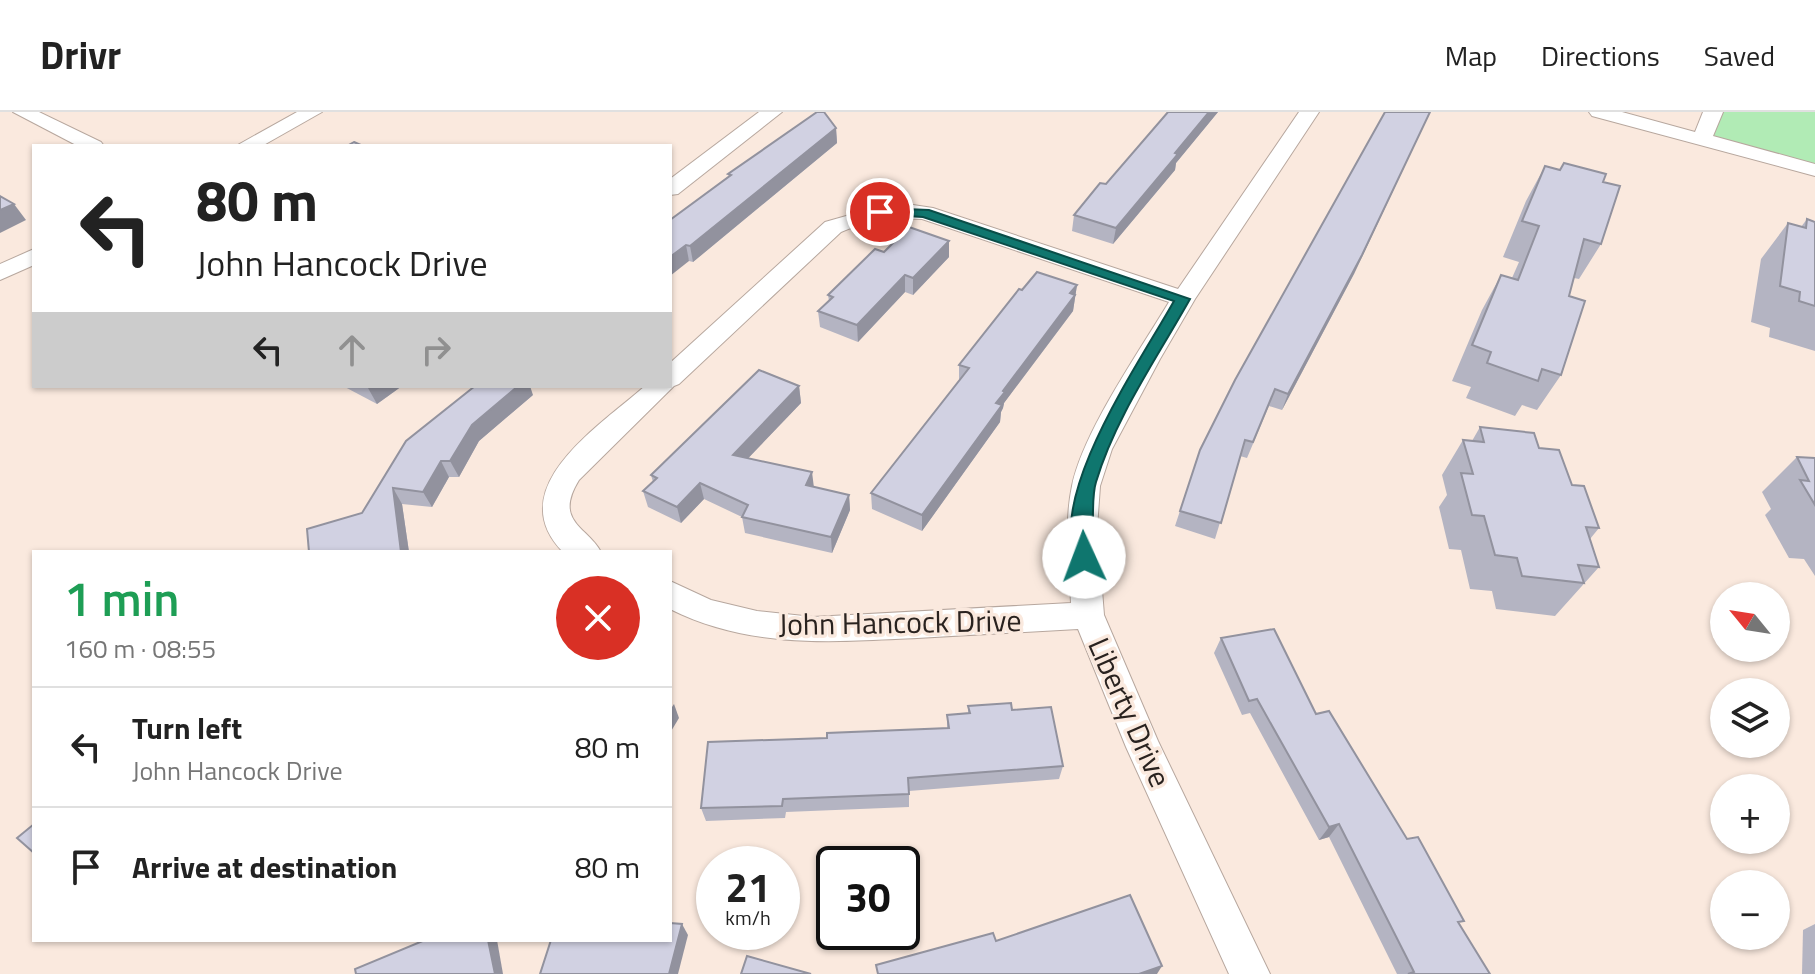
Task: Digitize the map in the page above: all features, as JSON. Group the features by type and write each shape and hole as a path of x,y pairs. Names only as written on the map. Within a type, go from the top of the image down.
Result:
{"street":[{"path":"23,112 90,144"},
{"path":"250,144 312,112"},
{"path":"672,187 772,112"},
{"name":"Liberty Drive","path":"1250,974 1143,747 1088,615 1082,528 1086,486 1098,449 1183,299 1309,112"},
{"path":"1599,112 1815,170"},
{"path":"1702,139 1713,112"},
{"path":"672,376 833,227 854,217 880,212 925,213 1183,299"},
{"path":"0,273 32,257"},
{"path":"584,550 562,532 556,518 557,496 568,474 659,388"},
{"name":"John Hancock Drive","path":"672,595 704,611 757,624 813,630 1088,615"}],"green space":[{"path":"1713,112 1815,112 1815,169 1702,139"}],"building":[{"path":"817,112 824,112 836,128 690,246 686,245 672,256 672,219 731,175 728,174"},
{"path":"1168,112 1209,112 1116,228 1074,215 1100,183 1106,184"},
{"path":"1385,112 1430,112 1362,255 1288,394 1275,389 1253,442 1245,440 1221,523 1180,511 1200,450 1235,380"},
{"path":"1564,163 1606,174 1603,182 1620,186 1601,244 1584,239 1569,296 1585,301 1561,375 1542,369 1538,381 1487,363 1491,352 1472,345 1501,275 1518,280 1539,226 1522,221 1545,166 1560,170"},
{"path":"0,196 14,204 0,210"},
{"path":"1807,219 1815,222 1815,306 1799,301 1800,292 1780,286 1788,223 1806,228"},
{"path":"909,227 949,241 913,278 905,275 857,325 818,311 833,297 828,295 875,249 884,252"},
{"path":"1037,272 1077,285 1070,293 1075,295 1003,391 996,403 1002,405 922,515 871,493 969,368 959,365 1019,289 1022,290"},
{"path":"759,370 799,386 733,455 812,472 806,485 849,495 831,537 742,517 748,505 700,483 677,507 643,491 657,478 651,475"},
{"path":"472,388 516,388 472,425 450,461 441,461 423,492 393,488 401,550 309,550 307,529 362,513 406,441"},
{"path":"1480,427 1534,433 1539,448 1559,450 1572,485 1584,486 1599,528 1586,527 1599,567 1578,565 1584,583 1522,576 1517,558 1495,555 1484,516 1472,515 1461,473 1473,474 1463,440 1484,442"},
{"path":"1797,457 1815,458 1815,505 1800,480 1809,481"},
{"path":"1274,629 1316,714 1329,711 1407,839 1418,837 1464,921 1458,922 1490,974 1408,974 1414,972 1339,824 1329,827 1257,699 1249,701 1221,638"},
{"path":"1011,703 1012,710 1051,707 1063,766 908,778 909,794 783,799 782,806 701,808 708,742 827,738 827,733 949,728 947,715 970,713 968,706"},
{"path":"32,826 32,851 17,838"},
{"path":"1130,895 1162,966 1139,974 878,974 876,965 993,933 996,941"},
{"path":"672,923 682,924 669,974 540,974 550,942 672,942"},
{"path":"420,942 488,942 495,974 356,974 355,969"},
{"path":"747,956 811,974 741,974"}],"route":[{"path":"880,212 925,213 1183,299 1098,449 1086,486 1082,528 1084,557"}]}
